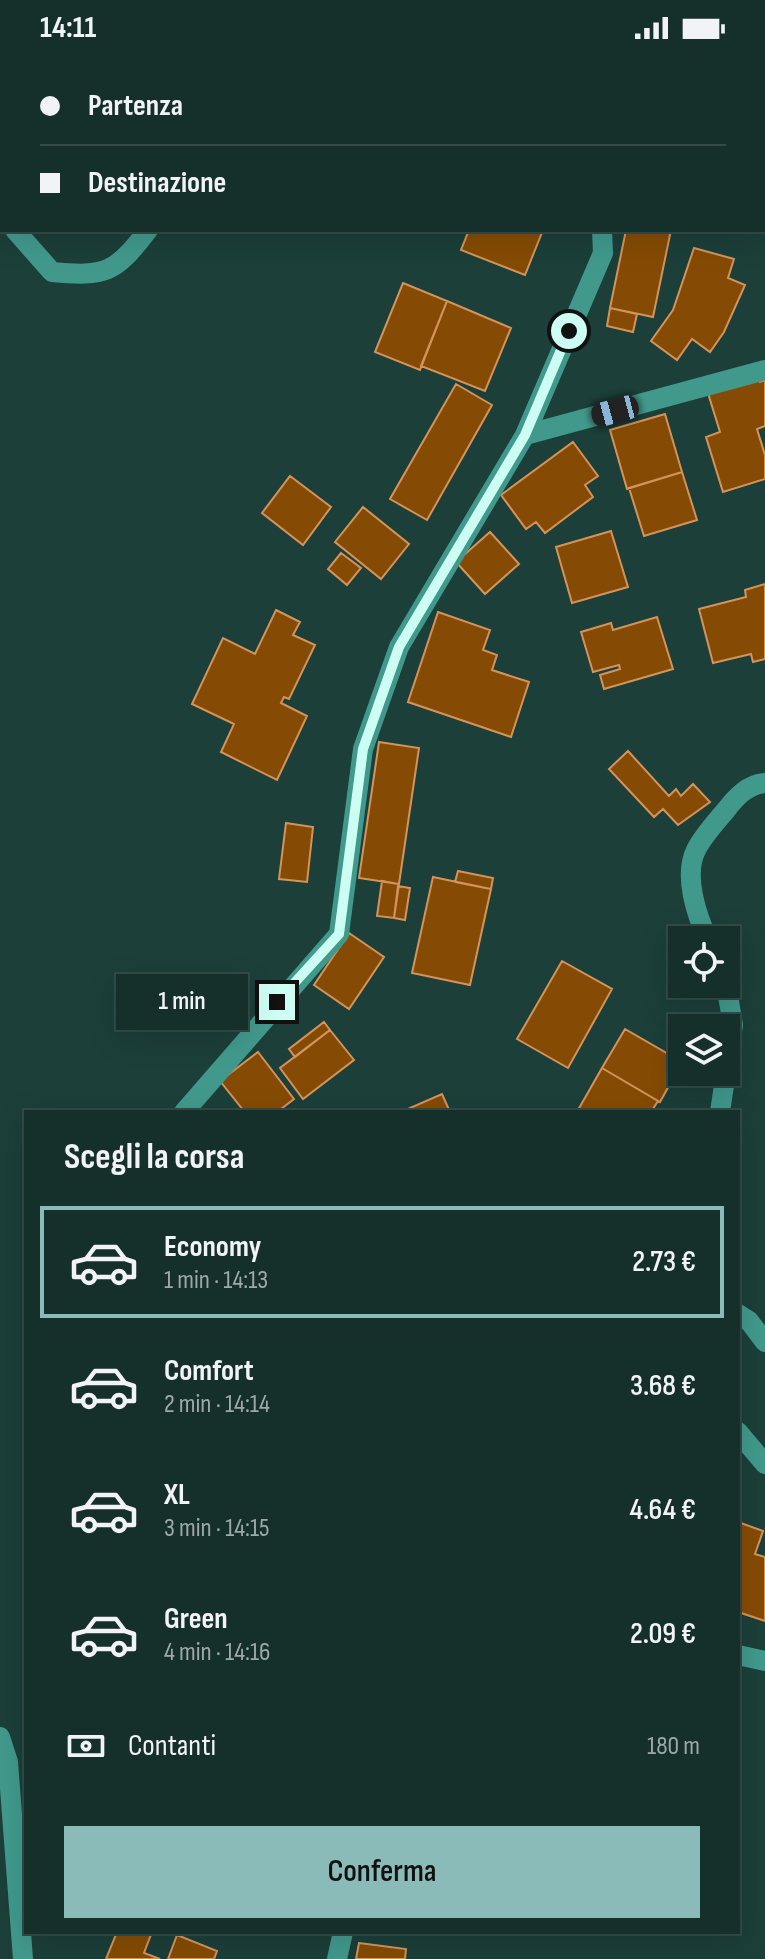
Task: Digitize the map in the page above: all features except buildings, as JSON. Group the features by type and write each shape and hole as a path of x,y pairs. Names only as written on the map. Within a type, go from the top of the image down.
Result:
{"street":[{"path":"17,232 52,272 90,275 123,263 146,232"},
{"path":"186,1110 339,934 363,749 399,647 525,435 603,253 602,232"},
{"path":"525,435 765,370"},
{"path":"701,926 692,887 694,852 737,796 756,783 765,783"},
{"path":"720,1110 733,1025 728,998"},
{"path":"740,1315 749,1321 765,1342"},
{"path":"740,1434 765,1464"},
{"path":"740,1655 765,1661"},
{"path":"0,1737 8,1762 23,1959"},
{"path":"337,1959 343,1934"}],"route":[{"path":"277,1002 339,934 363,749 399,647 525,435 569,331"}]}
